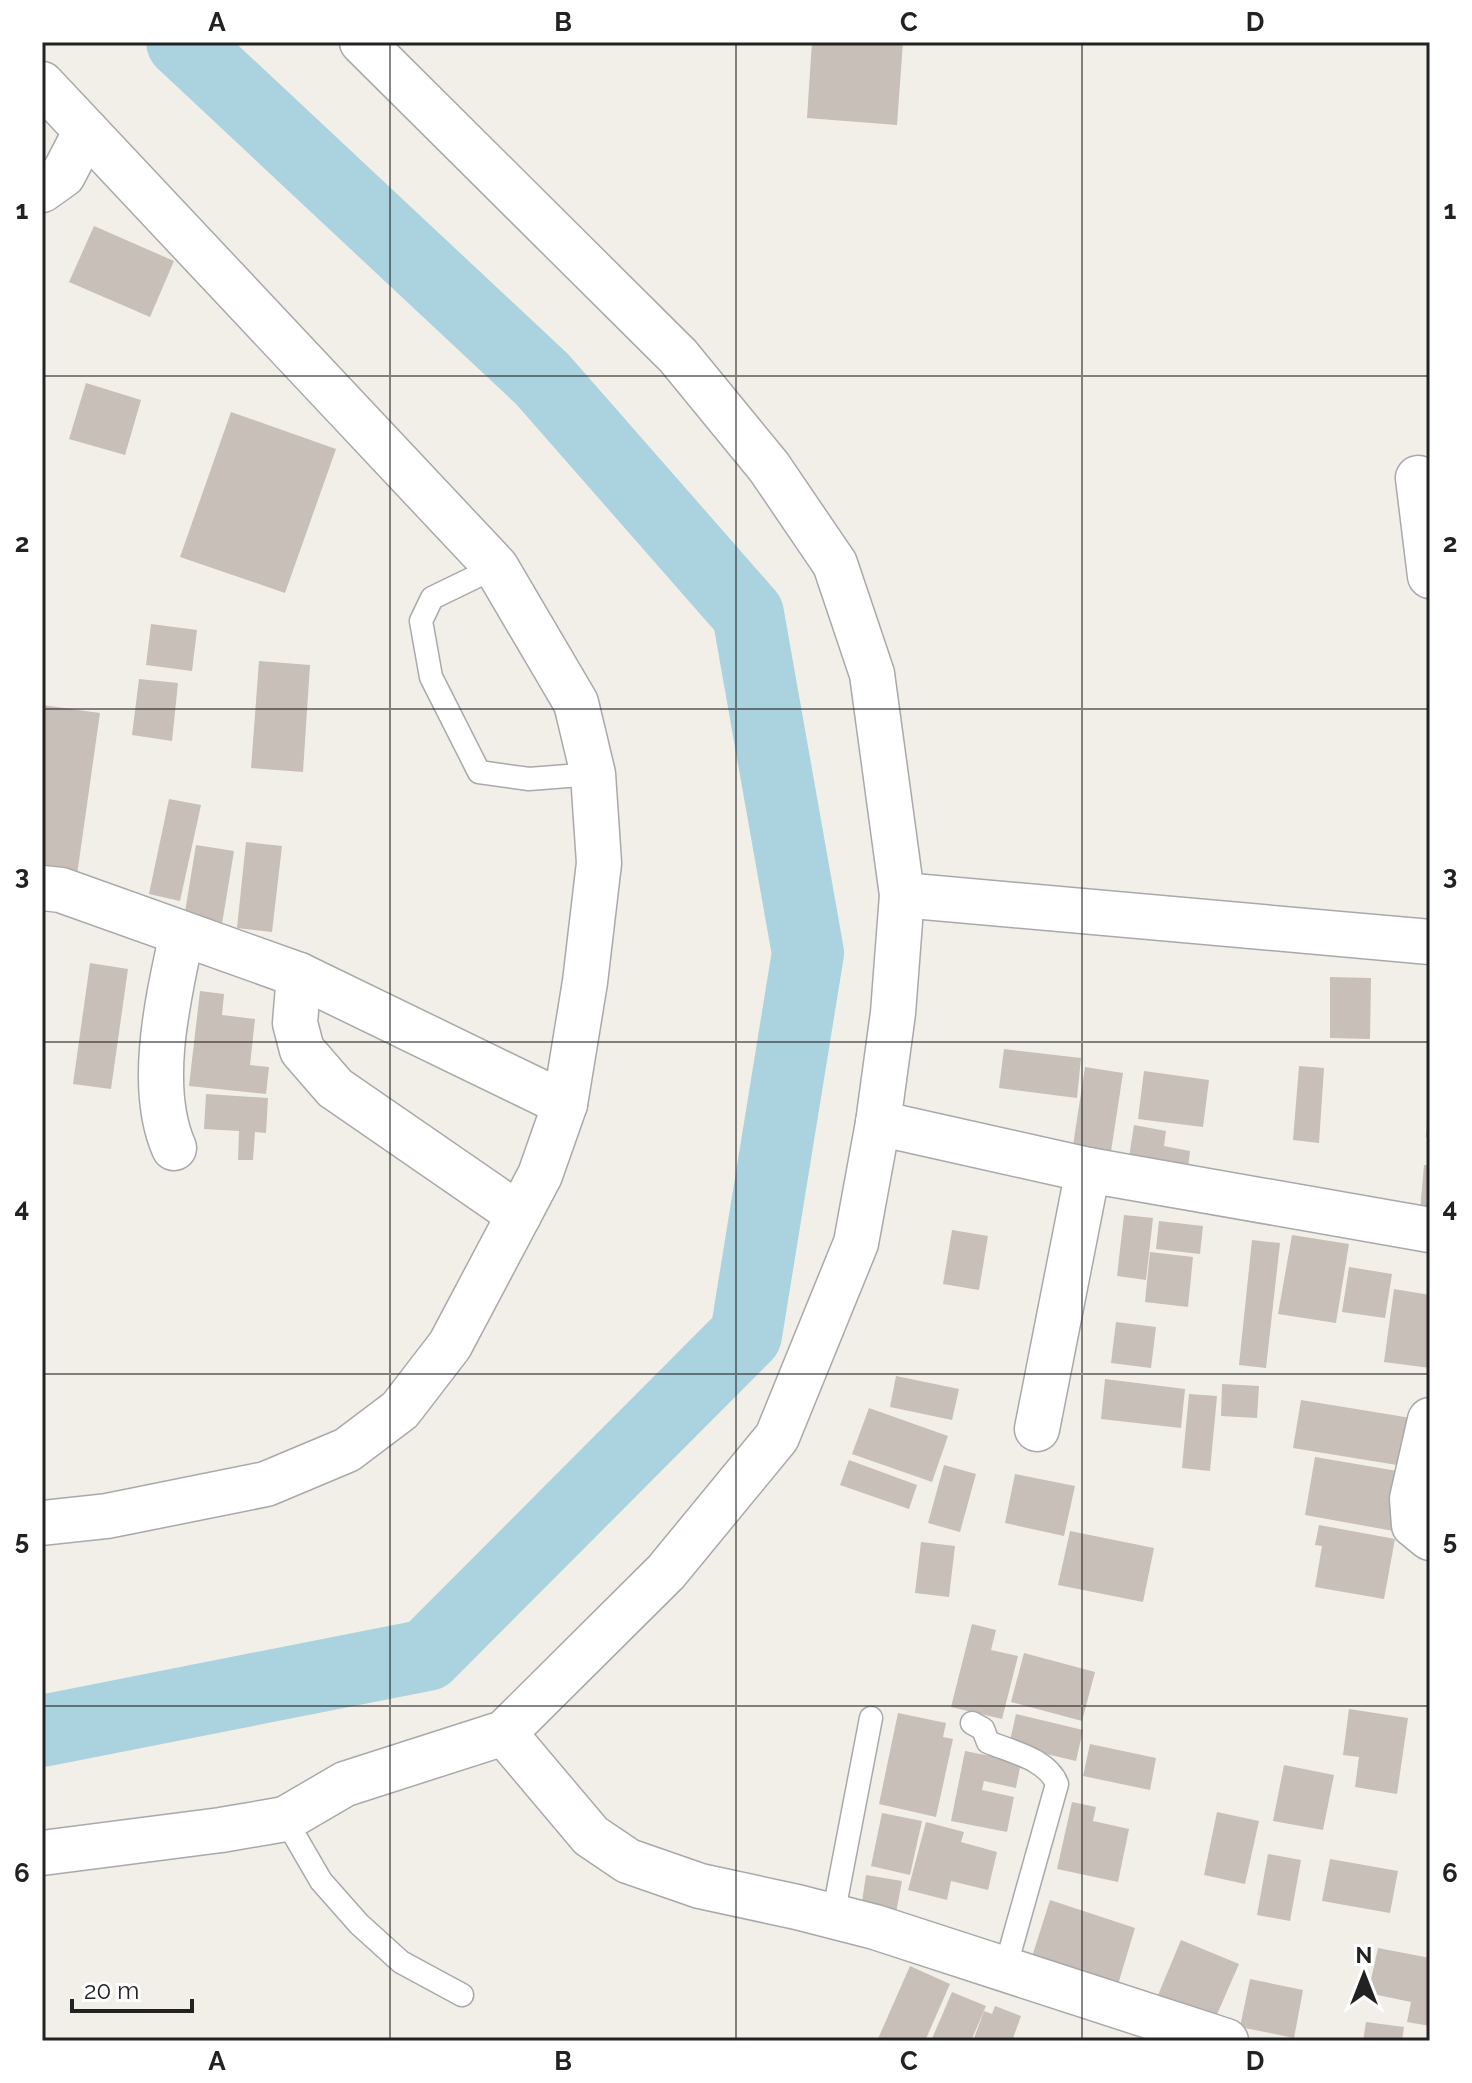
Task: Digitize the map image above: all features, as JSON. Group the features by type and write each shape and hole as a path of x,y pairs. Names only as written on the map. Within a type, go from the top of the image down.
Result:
{"street":[{"path":"42,1853 285,1819 345,1784 504,1733 666,1572 777,1437 856,1243 878,1123 893,1013 902,895 872,674 835,564 769,467 678,356 362,42"},
{"path":"42,84 496,567 576,703 593,774 599,863 585,982 565,1104 540,1175 450,1345 400,1410 347,1450 266,1484 107,1516 42,1523"},
{"path":"42,190 63,175 86,131"},
{"path":"1418,478 1430,576"},
{"path":"42,888 61,890 299,975 565,1104"},
{"path":"902,895 1430,942"},
{"path":"174,1148 164,1121 162,1054 167,1002 182,934"},
{"path":"299,975 295,1023 302,1050 335,1088 519,1215"},
{"path":"878,1123 1088,1170 1430,1230"},
{"path":"1037,1429 1088,1170"},
{"path":"1430,1420 1412,1499 1414,1525 1430,1538"},
{"path":"504,1733 591,1836 628,1861 700,1886 875,1927 1226,2041"}],"lane":[{"path":"496,567 432,598 421,621 431,677 479,772 529,779 593,774"},
{"path":"833,1916 871,1718"},
{"path":"972,1723 983,1729 988,1742 1039,1763 1053,1773 1057,1784 1005,1969"},
{"path":"285,1819 321,1881 359,1924 401,1962 462,1995"}],"building":[{"path":"812,42 903,42 897,125 807,118"},
{"path":"94,226 174,261 150,317 69,282"},
{"path":"86,383 141,400 125,455 69,439"},
{"path":"231,412 336,449 285,593 180,557"},
{"path":"151,624 197,630 192,671 146,665"},
{"path":"259,661 310,665 303,772 251,768"},
{"path":"139,679 178,683 172,741 132,735"},
{"path":"42,705 100,713 76,882 42,877"},
{"path":"169,799 201,805 180,901 149,894"},
{"path":"246,842 282,846 272,932 237,928"},
{"path":"196,845 234,851 222,924 184,918"},
{"path":"90,963 128,969 111,1089 73,1084"},
{"path":"1330,977 1371,978 1370,1039 1330,1038"},
{"path":"200,991 224,994 222,1015 255,1019 250,1065 269,1067 266,1094 189,1086"},
{"path":"1004,1049 1081,1058 1077,1098 999,1088"},
{"path":"1299,1066 1324,1068 1319,1143 1293,1140"},
{"path":"1085,1067 1123,1073 1110,1158 1072,1152"},
{"path":"1144,1071 1209,1080 1203,1127 1138,1119"},
{"path":"206,1094 268,1098 266,1133 255,1132 253,1160 238,1160 239,1131 204,1129"},
{"path":"1430,1109 1430,1138 1426,1137"},
{"path":"1134,1125 1166,1131 1164,1146 1190,1151 1187,1177 1128,1164"},
{"path":"1424,1165 1430,1165 1430,1212 1420,1211"},
{"path":"1124,1215 1153,1218 1146,1280 1117,1276"},
{"path":"1159,1221 1203,1226 1200,1254 1156,1249"},
{"path":"952,1230 988,1236 979,1290 943,1284"},
{"path":"1292,1235 1349,1244 1336,1323 1278,1314"},
{"path":"1252,1240 1280,1243 1266,1368 1239,1365"},
{"path":"1150,1252 1193,1257 1188,1307 1145,1302"},
{"path":"1349,1267 1392,1274 1385,1318 1342,1312"},
{"path":"1394,1289 1430,1295 1430,1368 1384,1362"},
{"path":"1116,1322 1156,1327 1151,1368 1111,1363"},
{"path":"896,1376 959,1389 952,1420 890,1407"},
{"path":"1105,1379 1185,1389 1181,1428 1101,1419"},
{"path":"1222,1384 1259,1386 1257,1418 1221,1416"},
{"path":"1189,1394 1217,1396 1210,1471 1182,1468"},
{"path":"1301,1400 1417,1419 1409,1467 1293,1448"},
{"path":"869,1408 948,1436 932,1482 852,1454"},
{"path":"1315,1457 1409,1473 1399,1532 1305,1515"},
{"path":"849,1460 917,1485 909,1509 840,1485"},
{"path":"944,1465 976,1474 960,1532 928,1523"},
{"path":"1015,1474 1075,1486 1064,1536 1005,1523"},
{"path":"1319,1525 1395,1539 1384,1599 1315,1587 1322,1546 1315,1545"},
{"path":"1070,1531 1154,1548 1143,1602 1058,1585"},
{"path":"921,1542 955,1546 949,1597 915,1593"},
{"path":"972,1624 996,1630 991,1650 1018,1656 1002,1719 951,1707"},
{"path":"1024,1653 1095,1672 1082,1721 1011,1702"},
{"path":"1349,1709 1408,1718 1397,1794 1355,1787 1359,1757 1343,1755"},
{"path":"898,1713 946,1723 943,1737 953,1739 936,1817 879,1804"},
{"path":"1016,1714 1083,1730 1076,1761 1009,1745"},
{"path":"1090,1744 1156,1758 1150,1790 1083,1776"},
{"path":"965,1751 1021,1762 1016,1788 984,1781 982,1790 1014,1797 1007,1832 951,1821"},
{"path":"1284,1765 1334,1775 1323,1830 1273,1821"},
{"path":"1072,1802 1096,1807 1093,1821 1129,1829 1118,1882 1057,1869"},
{"path":"1217,1812 1259,1821 1245,1884 1204,1875"},
{"path":"882,1813 922,1821 910,1875 871,1866"},
{"path":"926,1822 964,1832 961,1842 997,1852 988,1890 951,1881 947,1900 908,1890"},
{"path":"1268,1854 1301,1860 1290,1921 1257,1915"},
{"path":"1330,1859 1398,1871 1390,1913 1322,1901"},
{"path":"866,1875 902,1881 896,1913 861,1908"},
{"path":"1050,1900 1135,1928 1116,1991 1030,1963"},
{"path":"1181,1940 1239,1964 1215,2019 1158,1995"},
{"path":"1378,1948 1430,1958 1430,2026 1407,2022 1411,2002 1368,1993"},
{"path":"910,1966 950,1984 925,2041 877,2041"},
{"path":"1250,1979 1303,1990 1294,2038 1240,2027"},
{"path":"952,1992 986,2006 971,2041 931,2041"},
{"path":"995,2006 1021,2016 1012,2041 973,2041 984,2011 992,2014"},
{"path":"1366,2022 1404,2027 1402,2041 1363,2041"}],"waterway":[{"path":"42,1731 427,1655 746,1335 808,953 748,614 542,379 182,42"}]}
